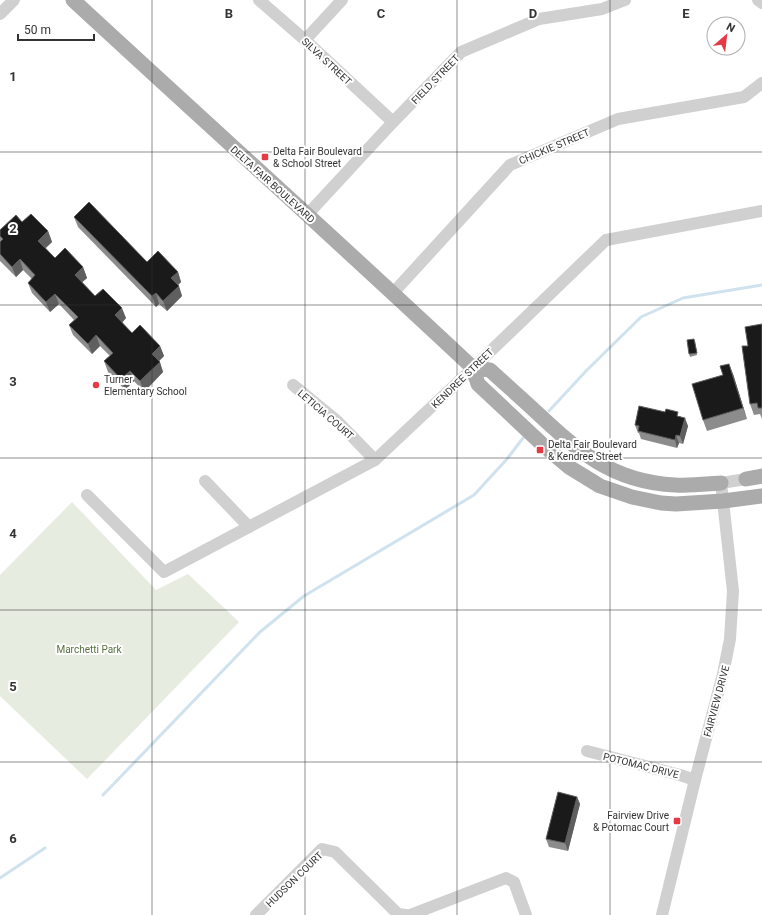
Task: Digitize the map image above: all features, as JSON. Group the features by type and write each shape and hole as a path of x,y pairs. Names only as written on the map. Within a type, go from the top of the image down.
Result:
{"main road":[{"name":"DELTA FAIR BOULEVARD","path":"73,0 473,368 478,384 544,446 570,468 600,486 632,497 661,503 688,504 762,496"},
{"path":"473,368 490,370 570,444 606,467 634,478 663,484 686,485 721,483"},
{"path":"746,479 762,476"}],"street":[{"path":"0,14 14,0"},
{"name":"SILVA STREET","path":"259,0 305,40 393,122"},
{"path":"305,40 342,0"},
{"name":"FIELD STREET","path":"307,215 393,122 462,52 539,19 602,9 625,0"},
{"path":"758,0 762,3"},
{"name":"CHICKIE STREET","path":"393,293 510,164 618,119 744,97 762,83"},
{"name":"KENDREE STREET","path":"87,495 164,572 375,460 606,240 762,211"},
{"name":"LETICIA COURT","path":"293,385 337,421 375,460"},
{"path":"721,483 746,479"},
{"path":"205,481 249,527"},
{"name":"FAIRVIEW DRIVE","path":"662,915 723,674 730,640 733,591 721,483"},
{"name":"POTOMAC DRIVE","path":"587,752 695,780"},
{"name":"HUDSON COURT","path":"256,915 322,849 335,852 398,914 406,915"},
{"path":"410,915 506,878 514,882 526,915"}],"green space":[{"name":"Marchetti Park","path":"72,502 156,590 188,574 239,622 87,779 0,696 0,575"}],"building":[{"path":"89,202 147,262 158,251 178,272 171,278 179,286 163,301 156,293 152,296 74,217"},
{"path":"31,214 48,231 38,241 55,258 65,248 83,267 75,275 95,296 103,289 122,308 115,315 132,333 140,325 160,346 152,354 160,362 140,381 130,371 121,379 104,361 113,353 96,335 88,344 69,325 78,317 55,294 46,302 28,283 35,275 20,259 12,267 0,254 0,242 3,239 0,236 0,230 16,215 22,222"},
{"path":"762,324 762,408 758,408 757,403 750,404 742,346 748,346 745,327"},
{"path":"694,339 697,353 689,354 687,340"},
{"path":"729,364 743,408 703,420 692,384 723,375 720,366"},
{"path":"639,406 665,412 666,409 678,412 677,416 685,418 680,436 676,435 675,440 638,431 639,426 635,425"},
{"path":"558,792 577,797 565,843 546,839"}],"waterway":[{"path":"549,411 586,371 641,317 683,298 762,285"},
{"path":"103,795 260,632 304,596 474,495 507,459 523,438"},
{"path":"0,878 45,848"}],"place":[{"name":"Delta Fair Boulevard & School Street","path":"265,157"},
{"name":"Turner Elementary School","path":"96,385"},
{"name":"Delta Fair Boulevard & Kendree Street","path":"540,450"},
{"name":"Fairview Drive & Potomac Court","path":"677,821"}]}
